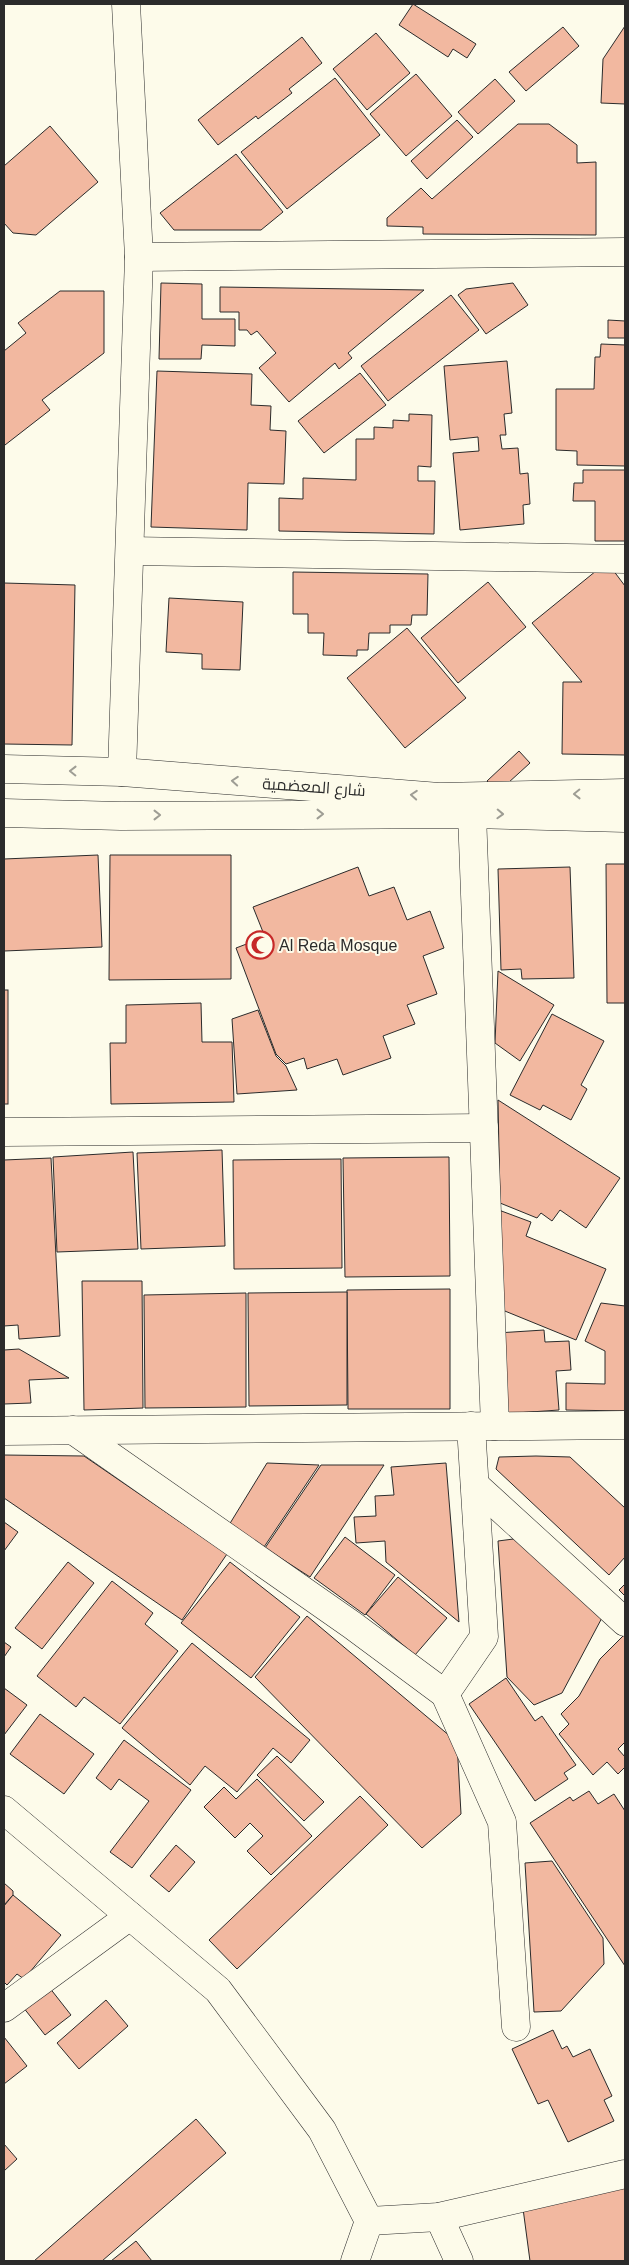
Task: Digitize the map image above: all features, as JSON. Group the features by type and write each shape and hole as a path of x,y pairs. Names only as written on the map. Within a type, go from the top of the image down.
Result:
{"street":[{"path":"121,816 140,257 126,4"},
{"path":"140,257 625,252"},
{"path":"130,552 625,559"},
{"name":"شارع المعضمية","path":"4,769 122,772 439,796 625,793"},
{"name":"شارع المعضمية","path":"4,813 121,816 472,814 625,818"},
{"path":"445,1694 484,1636 475,1485 483,1426 484,1128 472,814"},
{"path":"4,1132 484,1128"},
{"path":"4,1431 625,1425"},
{"path":"73,1430 352,1625 445,1694 502,1822 516,2027"},
{"path":"475,1485 625,1622"},
{"path":"4,1810 218,1990 322,2130 369,2221 355,2261"},
{"path":"4,2008 130,1916"},
{"path":"369,2221 439,2217 625,2174"},
{"path":"439,2217 459,2261"}],"building":[{"path":"413,4 476,44 467,58 453,49 448,57 399,25"},
{"path":"625,26 625,104 601,103 603,59"},
{"path":"563,27 579,46 526,91 509,72"},
{"path":"376,33 410,73 367,110 333,69"},
{"path":"302,37 322,63 289,89 292,93 258,119 256,116 218,145 198,120"},
{"path":"416,74 452,116 406,156 370,114"},
{"path":"335,78 380,135 287,209 241,152"},
{"path":"495,79 515,101 478,134 458,112"},
{"path":"457,120 473,137 427,179 411,161"},
{"path":"518,124 549,124 577,145 577,163 596,162 596,235 423,234 423,227 387,226 387,218 421,188 432,199"},
{"path":"50,126 98,182 36,235 13,233 4,223 4,166"},
{"path":"236,154 283,212 261,230 174,230 160,213"},
{"path":"161,283 202,284 202,319 235,319 235,346 202,345 201,359 159,359"},
{"path":"513,283 528,305 486,334 458,295 466,289"},
{"path":"220,287 424,290 348,353 352,358 339,369 335,363 289,402 259,368 276,353 257,331 251,335 247,330 239,330 239,312 220,312"},
{"path":"60,291 104,291 104,353 42,400 50,410 5,445 4,351 26,333 18,323"},
{"path":"451,295 479,330 388,401 361,366"},
{"path":"608,320 625,321 625,338 608,338"},
{"path":"601,344 625,345 625,466 577,465 577,451 556,450 556,389 594,389 595,357 600,357"},
{"path":"507,361 512,413 504,414 506,435 500,435 502,449 518,448 520,474 528,473 530,504 523,505 524,524 460,530 453,453 479,451 478,437 450,440 444,366"},
{"path":"157,371 252,374 251,405 271,406 270,430 286,431 284,484 248,483 247,530 151,527"},
{"path":"360,373 386,405 324,453 298,421"},
{"path":"409,414 432,415 431,467 418,466 418,481 435,481 434,534 279,531 279,498 303,499 303,478 356,480 356,439 374,439 374,427 393,428 393,420 409,421"},
{"path":"583,470 625,470 625,541 595,541 595,501 573,501 574,483 583,483"},
{"path":"607,562 625,586 625,755 562,754 563,682 582,682 532,623"},
{"path":"293,572 428,574 427,615 412,615 411,625 390,625 390,633 369,633 368,650 357,650 357,656 323,655 324,633 308,633 308,614 293,614"},
{"path":"488,582 526,627 458,683 421,638"},
{"path":"4,583 75,585 72,745 4,744"},
{"path":"169,598 243,602 240,670 202,669 202,654 166,652"},
{"path":"407,628 466,698 405,748 347,678"},
{"path":"519,751 530,763 497,793 487,781"},
{"path":"98,855 102,947 4,951 4,859"},
{"path":"110,855 231,855 231,979 109,980"},
{"path":"606,864 625,864 625,1003 607,1003"},
{"path":"358,867 369,896 394,887 407,920 430,911 444,948 423,956 437,994 407,1005 415,1024 383,1036 391,1058 343,1075 337,1059 307,1069 304,1058 286,1064 276,1054 236,948 265,937 253,907"},
{"path":"570,867 574,978 522,979 521,969 501,970 498,869"},
{"path":"498,971 554,1005 520,1061 495,1043"},
{"path":"4,990 8,990 8,1104 4,1104"},
{"path":"201,1003 202,1042 232,1042 234,1102 111,1104 110,1043 126,1043 126,1005"},
{"path":"258,1010 276,1056 286,1066 297,1090 237,1094 232,1019"},
{"path":"552,1014 604,1041 581,1085 587,1089 571,1120 543,1105 540,1110 510,1095"},
{"path":"498,1100 620,1178 586,1228 560,1210 552,1221 541,1213 537,1218 500,1203"},
{"path":"222,1150 225,1246 141,1249 137,1153"},
{"path":"133,1152 138,1249 57,1252 53,1157"},
{"path":"449,1157 450,1276 345,1277 343,1158"},
{"path":"51,1158 60,1336 19,1339 18,1325 4,1326 4,1160"},
{"path":"341,1159 342,1268 234,1269 233,1160"},
{"path":"496,1209 531,1222 526,1236 606,1269 576,1340 495,1307"},
{"path":"82,1281 142,1281 143,1408 84,1410"},
{"path":"450,1289 450,1409 348,1409 347,1290"},
{"path":"347,1292 347,1405 249,1406 248,1293"},
{"path":"246,1293 246,1407 145,1408 144,1295"},
{"path":"601,1303 625,1306 625,1411 566,1410 566,1383 605,1384 605,1351 585,1341"},
{"path":"544,1330 545,1342 569,1341 571,1370 556,1371 559,1410 502,1414 497,1333"},
{"path":"19,1349 69,1378 29,1380 31,1403 4,1404 4,1350"},
{"path":"4,1455 84,1456 227,1554 182,1620 4,1498"},
{"path":"499,1457 570,1457 625,1508 625,1557 609,1575 496,1469"},
{"path":"267,1463 319,1465 264,1547 229,1525"},
{"path":"446,1463 459,1622 386,1562 385,1541 356,1543 354,1517 376,1516 375,1496 394,1495 391,1467"},
{"path":"321,1465 384,1465 310,1577 265,1548"},
{"path":"4,1522 18,1532 4,1551"},
{"path":"345,1537 395,1575 365,1615 314,1578"},
{"path":"529,1537 604,1614 562,1693 534,1705 507,1677 498,1541"},
{"path":"68,1562 94,1583 42,1649 15,1628"},
{"path":"230,1562 300,1617 251,1678 181,1623"},
{"path":"398,1577 447,1618 415,1655 366,1614"},
{"path":"112,1581 153,1613 145,1624 178,1651 120,1724 84,1697 76,1707 37,1676"},
{"path":"625,1584 625,1596 619,1590"},
{"path":"307,1616 457,1742 461,1814 422,1848 255,1677"},
{"path":"625,1634 625,1742 618,1749 625,1757 625,1767 618,1774 607,1762 593,1775 559,1734 569,1724 561,1714 579,1696 600,1659"},
{"path":"4,1642 11,1647 4,1657"},
{"path":"192,1643 310,1740 291,1763 273,1748 237,1792 205,1766 190,1785 122,1728"},
{"path":"506,1678 535,1721 542,1716 576,1765 564,1773 568,1779 535,1801 469,1704"},
{"path":"4,1688 27,1705 4,1735"},
{"path":"40,1714 94,1754 64,1794 10,1754"},
{"path":"124,1740 191,1790 132,1868 110,1852 149,1801 119,1779 111,1790 96,1778"},
{"path":"277,1756 324,1802 304,1821 257,1775"},
{"path":"257,1779 312,1836 271,1875 247,1851 263,1836 250,1823 235,1838 204,1807 224,1787 236,1799"},
{"path":"589,1791 598,1804 614,1794 625,1811 625,1966 530,1823 570,1797 573,1801"},
{"path":"360,1796 388,1825 237,1969 209,1940"},
{"path":"176,1845 195,1862 169,1892 150,1876"},
{"path":"552,1861 603,1938 604,1964 561,2011 534,2012 525,1863"},
{"path":"4,1883 13,1891 13,1895 4,1905"},
{"path":"13,1895 61,1935 24,1979 17,1974 7,1985 4,1982 4,1906"},
{"path":"49,1987 71,2015 45,2035 23,2007"},
{"path":"106,2000 128,2026 79,2069 57,2043"},
{"path":"553,2030 562,2049 567,2046 573,2057 590,2049 612,2096 604,2100 614,2121 568,2142 548,2100 538,2104 512,2049"},
{"path":"4,2037 27,2066 4,2084"},
{"path":"196,2119 226,2153 102,2261 34,2261"},
{"path":"4,2144 17,2159 4,2171"},
{"path":"625,2187 625,2261 530,2261 522,2201"},
{"path":"136,2241 152,2261 111,2261"}],"place":[{"name":"Al Reda Mosque","path":"260,945"}]}
